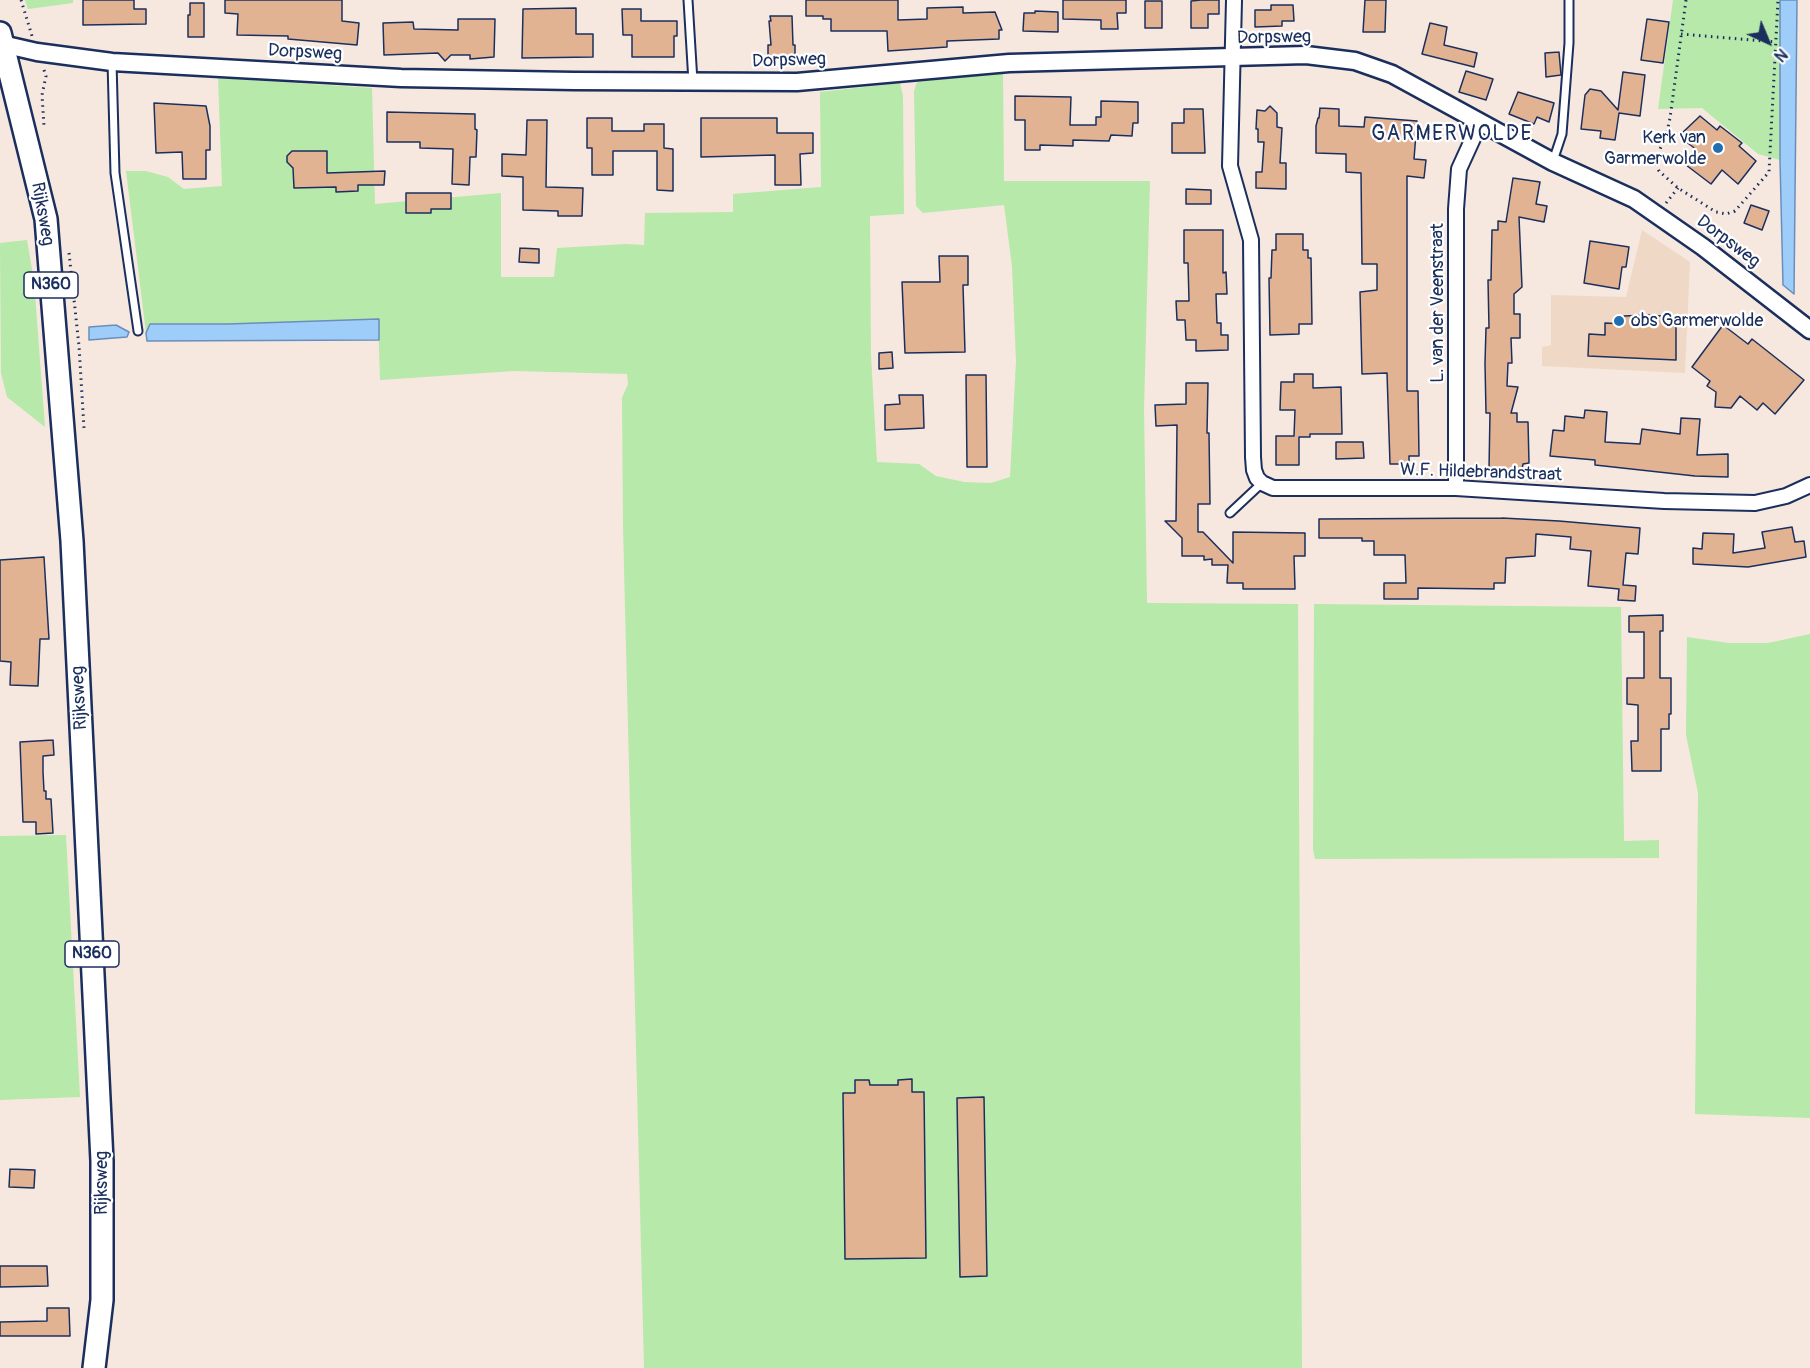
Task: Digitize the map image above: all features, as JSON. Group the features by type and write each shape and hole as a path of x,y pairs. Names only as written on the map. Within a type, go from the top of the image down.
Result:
{"main road":[{"name":"Rijksweg","path":"1,40 46,219 72,541 102,1161 102,1300 94,1368"}],"street":[{"path":"1234,0 1230,166 1251,240 1254,470 1262,483"},
{"name":"Dorpsweg","path":"1,40 38,52 112,62 401,78 797,82 1009,63 1306,55 1355,61 1392,74 1553,162 1634,199 1658,214 1810,330"},
{"name":"L. van der Veenstraat","path":"1456,488 1456,209 1459,169 1480,123"},
{"name":"W.F. Hildebrandstraat","path":"1262,483 1279,488 1456,488 1664,501 1755,502 1786,496 1810,484"}],"lane":[{"path":"688,0 693,82"},
{"path":"1553,162 1562,134 1569,43 1569,0"},
{"path":"112,62 116,173 138,331"},
{"path":"1230,513 1262,483"}],"path":[{"path":"21,0 46,76 42,95 43,117"},
{"path":"1686,0 1670,118 1666,137 1656,157 1656,162 1659,171 1678,188 1716,212 1726,214 1735,211 1769,172 1778,0"},
{"path":"1681,34 1776,42"}],"shaded area":[{"name":"obs Garmerwolde","path":"1642,230 1690,262 1685,373 1542,366 1542,347 1551,345 1551,295 1626,297"}],"green space":[{"path":"25,0 73,0 73,3 28,9"},
{"path":"1673,0 1780,0 1780,160 1758,154 1702,108 1658,109"},
{"path":"1003,73 1004,181 1150,181 1144,408 1147,603 1298,604 1302,1368 644,1368 623,527 622,398 628,384 627,374 514,371 380,380 378,319 151,324 146,333 126,171 146,171 168,177 184,189 222,186 218,78 372,88 375,204 501,193 501,277 554,277 557,248 644,245 645,213 733,212 733,194 821,187 820,92 900,83 903,96 904,214 870,216 871,355 877,462 919,464 936,476 964,482 991,483 1010,477 1016,361 1012,266 1004,205 923,213 916,206 914,91 917,82"},
{"path":"27,240 34,281 45,427 7,397 1,373 0,243"},
{"path":"1314,604 1621,607 1624,841 1659,840 1659,858 1315,859 1313,850"},
{"path":"1810,634 1810,1118 1695,1114 1698,793 1686,735 1687,637 1729,643 1768,643"},
{"path":"66,835 80,1097 0,1100 0,836"}],"water":[{"path":"1780,0 1797,0 1794,294 1783,285"},
{"path":"379,319 379,340 147,341 146,333 150,324"},
{"path":"116,325 129,332 127,337 89,340 89,327"}],"building":[{"path":"83,0 134,0 134,9 146,9 146,24 83,25"},
{"path":"225,0 342,0 342,21 359,23 357,45 288,39 288,36 237,35 238,14 225,13"},
{"path":"806,0 898,0 898,20 927,19 927,8 963,7 963,13 995,12 1002,30 999,30 999,39 947,41 947,47 888,51 887,31 831,31 831,19 823,19 823,16 806,16"},
{"path":"1063,0 1126,0 1126,13 1117,13 1118,29 1101,29 1101,20 1063,19"},
{"path":"1219,0 1219,14 1208,14 1208,28 1191,28 1191,1"},
{"path":"1365,0 1386,0 1385,32 1363,32"},
{"path":"1145,1 1162,1 1162,28 1145,28"},
{"path":"190,3 204,3 204,37 188,37"},
{"path":"1271,5 1293,5 1294,21 1282,21 1282,26 1255,27 1255,10 1271,10"},
{"path":"576,8 576,34 593,34 593,57 522,58 523,9"},
{"path":"622,9 641,9 641,21 677,21 674,57 632,57 632,35 623,35"},
{"path":"1035,11 1058,12 1058,32 1023,31 1024,13 1035,13"},
{"path":"770,16 792,16 795,60 768,60 768,45 771,45"},
{"path":"458,19 495,19 494,57 470,59 470,55 451,55 445,61 438,53 384,55 383,23 413,22 414,29 458,30"},
{"path":"1647,19 1669,22 1663,63 1641,60"},
{"path":"1430,23 1447,27 1444,45 1477,53 1474,67 1422,54"},
{"path":"1559,52 1561,75 1546,77 1545,53"},
{"path":"1466,71 1493,79 1486,100 1459,92"},
{"path":"1623,72 1645,75 1640,116 1619,113 1615,140 1600,138 1601,131 1581,129 1585,95 1590,89 1601,91 1618,110"},
{"path":"1518,92 1554,103 1549,122 1537,117 1534,124 1509,114"},
{"path":"1015,96 1071,97 1070,125 1096,125 1096,117 1101,117 1101,101 1138,102 1138,123 1133,123 1132,136 1111,135 1109,141 1073,140 1073,146 1040,145 1040,150 1025,150 1025,120 1015,120"},
{"path":"154,103 206,106 210,126 210,150 206,150 206,179 183,179 182,152 156,153"},
{"path":"1270,106 1277,113 1277,127 1282,128 1280,163 1286,163 1286,189 1256,188 1256,172 1262,172 1264,142 1258,142 1257,110 1265,111"},
{"path":"1320,108 1339,109 1339,126 1364,127 1365,117 1417,121 1414,159 1426,160 1424,178 1407,176 1407,391 1418,391 1419,456 1409,456 1409,464 1390,464 1387,373 1362,374 1360,292 1377,290 1377,264 1362,264 1361,173 1346,172 1346,154 1316,153 1316,126"},
{"path":"1184,109 1203,109 1205,153 1172,153 1172,123 1184,123"},
{"path":"387,112 475,114 476,157 470,157 469,185 452,184 453,149 420,148 420,142 387,142"},
{"name":"Kerk van Garmerwolde","path":"1700,116 1717,130 1720,126 1742,143 1739,146 1756,161 1738,184 1722,170 1711,184 1686,165 1697,150 1680,135"},
{"path":"587,118 612,118 612,131 644,131 644,124 664,124 664,148 673,149 673,191 657,190 657,151 613,151 613,175 592,175 592,148 587,148"},
{"path":"701,118 777,118 777,133 813,133 813,153 800,154 801,185 775,185 775,155 701,157"},
{"path":"527,120 547,120 546,187 583,188 582,216 558,216 558,211 523,210 523,177 502,176 502,154 526,155"},
{"path":"292,151 327,151 327,173 385,171 384,185 358,185 358,191 336,192 336,187 294,188 293,168 287,162 287,156"},
{"path":"1513,178 1540,182 1536,204 1547,206 1544,222 1519,217 1522,287 1514,294 1514,314 1520,314 1520,338 1511,338 1512,363 1508,363 1507,386 1518,387 1511,413 1517,413 1517,422 1528,422 1529,463 1523,464 1522,469 1489,469 1490,413 1486,413 1485,363 1486,328 1489,328 1488,280 1491,280 1492,230 1498,230 1498,221 1506,222"},
{"path":"1186,189 1211,190 1211,204 1186,204"},
{"path":"406,193 451,193 451,209 431,209 431,213 406,213"},
{"path":"1751,205 1769,211 1762,230 1744,223"},
{"path":"1184,230 1223,230 1223,273 1226,272 1227,294 1216,294 1217,323 1221,323 1221,335 1228,335 1228,350 1196,351 1196,340 1186,340 1185,320 1177,320 1176,301 1189,301 1188,263 1184,263"},
{"path":"1276,234 1303,234 1303,250 1308,250 1308,258 1311,258 1312,324 1299,324 1299,334 1270,335 1269,278 1271,278 1272,250 1276,250"},
{"path":"1590,241 1629,247 1626,267 1622,267 1619,289 1584,283"},
{"path":"520,248 539,249 539,263 519,262"},
{"path":"939,256 968,256 968,285 963,285 965,352 905,353 902,282 940,282"},
{"path":"1624,316 1676,317 1676,360 1588,356 1589,334 1605,335 1605,323 1624,324"},
{"path":"1723,325 1748,344 1752,339 1804,380 1775,414 1763,403 1757,410 1740,396 1731,408 1715,407 1716,392 1707,386 1710,381 1692,367"},
{"path":"892,352 893,368 879,369 879,353"},
{"path":"1294,374 1313,374 1313,388 1341,387 1342,434 1310,434 1310,437 1299,437 1299,465 1276,465 1276,436 1294,436 1295,410 1280,410 1281,382 1294,382"},
{"path":"966,375 986,375 987,467 967,467"},
{"path":"1186,383 1208,383 1207,433 1209,433 1210,504 1198,504 1198,532 1203,532 1233,563 1233,532 1305,533 1305,556 1294,556 1295,589 1243,589 1243,583 1227,583 1228,565 1212,565 1212,559 1204,560 1204,556 1182,556 1182,538 1165,521 1176,521 1177,425 1156,426 1155,405 1186,404"},
{"path":"899,395 923,395 924,428 885,430 885,405 900,404"},
{"path":"1585,410 1607,412 1605,442 1640,444 1642,429 1680,434 1681,418 1700,419 1697,455 1728,454 1728,477 1695,476 1595,465 1595,460 1550,456 1553,430 1564,431 1565,416 1584,418"},
{"path":"1336,442 1363,442 1364,458 1336,459"},
{"path":"1502,518 1640,528 1638,554 1626,553 1623,585 1636,586 1635,601 1618,600 1619,589 1588,586 1591,551 1570,549 1571,537 1536,534 1535,556 1506,558 1505,583 1494,583 1494,589 1418,588 1418,599 1384,599 1384,583 1406,583 1405,555 1374,555 1374,541 1362,541 1362,538 1319,538 1319,519"},
{"path":"1792,527 1795,542 1804,541 1806,557 1748,567 1693,564 1693,548 1702,549 1703,533 1734,534 1733,553 1765,548 1762,532"},
{"path":"44,557 49,639 40,639 38,686 10,685 11,662 0,661 0,560"},
{"path":"1663,615 1663,631 1660,631 1660,678 1671,678 1671,714 1669,714 1669,729 1661,729 1661,771 1632,771 1631,741 1638,741 1638,705 1627,704 1627,678 1644,678 1644,632 1629,632 1629,616"},
{"path":"53,740 54,755 43,756 43,772 46,799 51,799 53,833 36,834 36,822 23,822 20,742"},
{"path":"912,1079 912,1092 924,1092 926,1258 845,1259 843,1093 855,1093 855,1080 869,1080 870,1085 898,1085 898,1080"},
{"path":"984,1097 987,1276 960,1277 957,1098"},
{"path":"10,1169 35,1170 34,1188 9,1187"},
{"path":"0,1266 47,1266 48,1286 0,1287"},
{"path":"47,1308 69,1308 70,1336 0,1336 0,1322 47,1321"}],"place":[{"name":"Kerk van Garmerwolde","path":"1718,148"},
{"name":"obs Garmerwolde","path":"1619,321"}],"district":[{"name":"GARMERWOLDE","path":"1452,135"}]}
